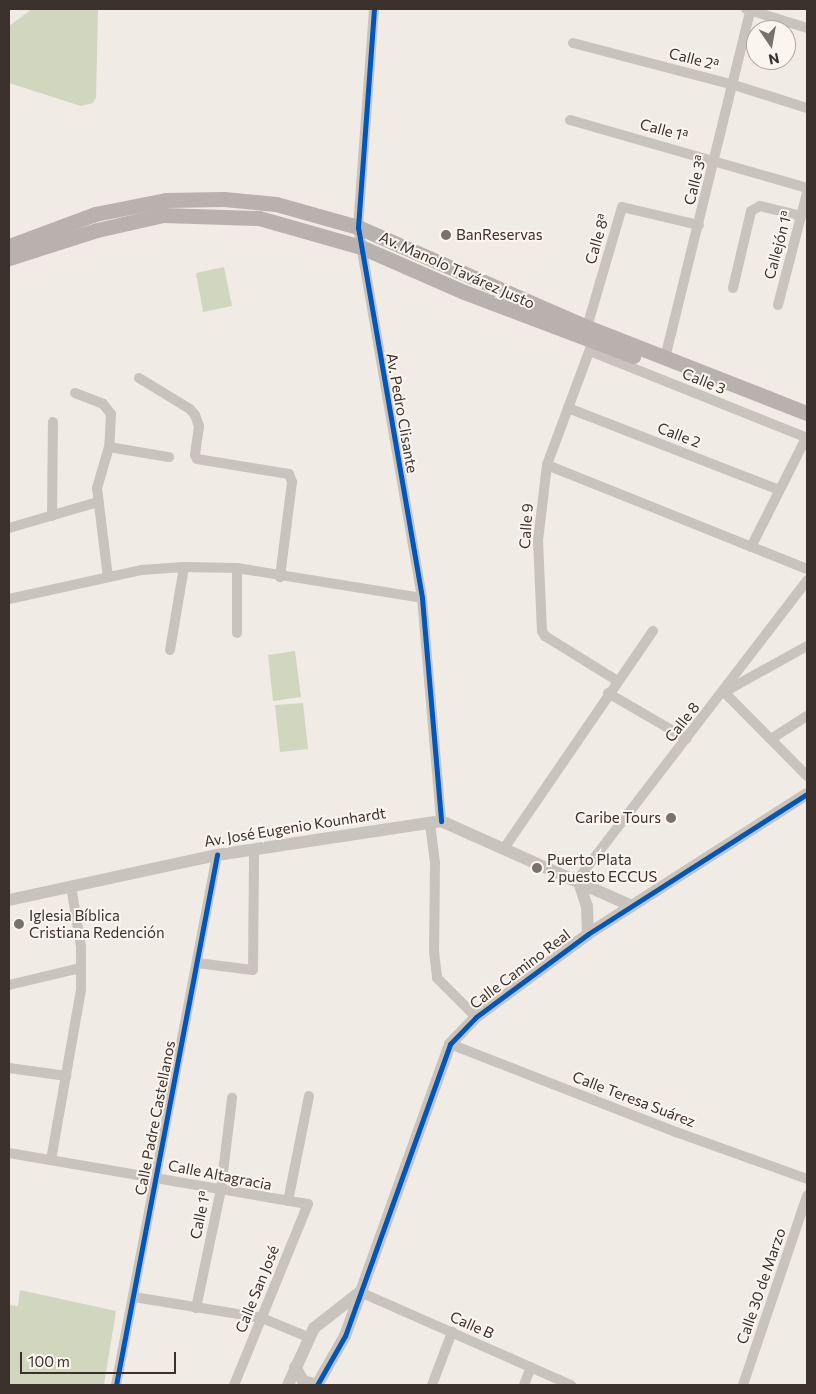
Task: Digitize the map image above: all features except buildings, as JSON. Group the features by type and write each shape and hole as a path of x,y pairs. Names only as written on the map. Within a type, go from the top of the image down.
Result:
{"main road":[{"name":"Av. Manolo Tavárez Justo","path":"9,246 95,214 166,200 276,204 358,227 587,327 807,413"},
{"name":"Av. Manolo Tavárez Justo","path":"9,258 97,230 163,215 259,218 361,247 591,346 807,433"}],"street":[{"name":"Av. Pedro Clisante","path":"374,9 358,227 422,598 436,822 434,952 437,978 476,1017"},
{"path":"749,9 807,28"},
{"name":"Calle 3ª","path":"665,358 716,160 749,9"},
{"name":"Calle 2ª","path":"573,43 734,84 807,108"},
{"name":"Calle 1ª","path":"570,120 716,160 807,188"},
{"name":"Callejón 1ª","path":"778,304 807,194"},
{"path":"733,288 751,211 760,206 801,216"},
{"name":"Calle 8ª","path":"587,327 622,207 699,225"},
{"name":"Calle 9","path":"591,346 547,465 538,540 542,631 545,636 616,680"},
{"path":"140,378 190,408 195,415 199,426 194,455 197,460 289,474 292,482 280,577"},
{"path":"76,393 103,404 111,414 109,447 97,488 108,577"},
{"name":"Calle 2","path":"568,408 779,490"},
{"path":"52,516 53,422"},
{"path":"751,547 807,433"},
{"path":"109,447 169,457"},
{"path":"547,465 807,569"},
{"path":"9,528 98,502"},
{"path":"9,599 108,577 184,567 238,568 280,577 422,598"},
{"path":"170,650 184,567"},
{"path":"237,633 238,568"},
{"name":"Calle 8","path":"578,880 724,692 807,581"},
{"path":"505,847 576,745 616,680 653,631"},
{"path":"807,646 724,692 807,776"},
{"path":"608,693 687,739"},
{"path":"771,739 807,716"},
{"name":"Calle Camino Real","path":"317,1385 345,1336 450,1044 476,1017 588,934 807,794"},
{"path":"436,822 505,847 632,906"},
{"name":"Av. José Eugenio Kounhardt","path":"9,900 217,856 436,822"},
{"path":"197,963 253,970 254,850"},
{"name":"Calle Padre Castellanos","path":"116,1385 217,856"},
{"path":"578,880 587,906 588,934"},
{"path":"51,1160 81,990 81,968 71,886"},
{"path":"9,985 81,968"},
{"name":"Calle Teresa Suárez","path":"450,1044 676,1132 807,1179"},
{"path":"9,1068 66,1076"},
{"path":"288,1201 309,1096"},
{"name":"Calle 1ª","path":"196,1308 221,1189 232,1098"},
{"name":"Calle Altagracia","path":"9,1153 156,1176 308,1204"},
{"name":"Calle 30 de Marzo","path":"743,1385 807,1196"},
{"name":"Calle San José","path":"234,1385 308,1204"},
{"path":"288,1385 308,1337 328,1315 360,1292"},
{"name":"Calle B","path":"360,1292 571,1385"},
{"path":"134,1297 262,1318 308,1337"},
{"path":"432,1385 452,1332"},
{"path":"295,1367 303,1381 317,1385"},
{"path":"524,1385 531,1367"}],"green space":[{"path":"32,9 98,9 96,98 93,103 81,106 9,83 9,26"},
{"path":"224,267 232,306 203,312 196,273"},
{"path":"295,651 301,697 273,701 268,655"},
{"path":"303,703 308,749 280,752 275,705"},
{"path":"20,1290 116,1311 104,1385 9,1385 9,1305 18,1306"}],"cycle path":[{"path":"374,9 358,227 422,598 441,821"},
{"path":"317,1385 345,1336 450,1044 476,1017 588,934 807,794"},
{"path":"116,1385 217,855"}],"place":[{"name":"BanReservas","path":"446,235"},
{"name":"Caribe Tours","path":"671,818"},
{"name":"Puerto Plata 2 puesto ECCUS","path":"537,868"},
{"name":"Iglesia Bíblica Cristiana Redención","path":"19,924"}]}
